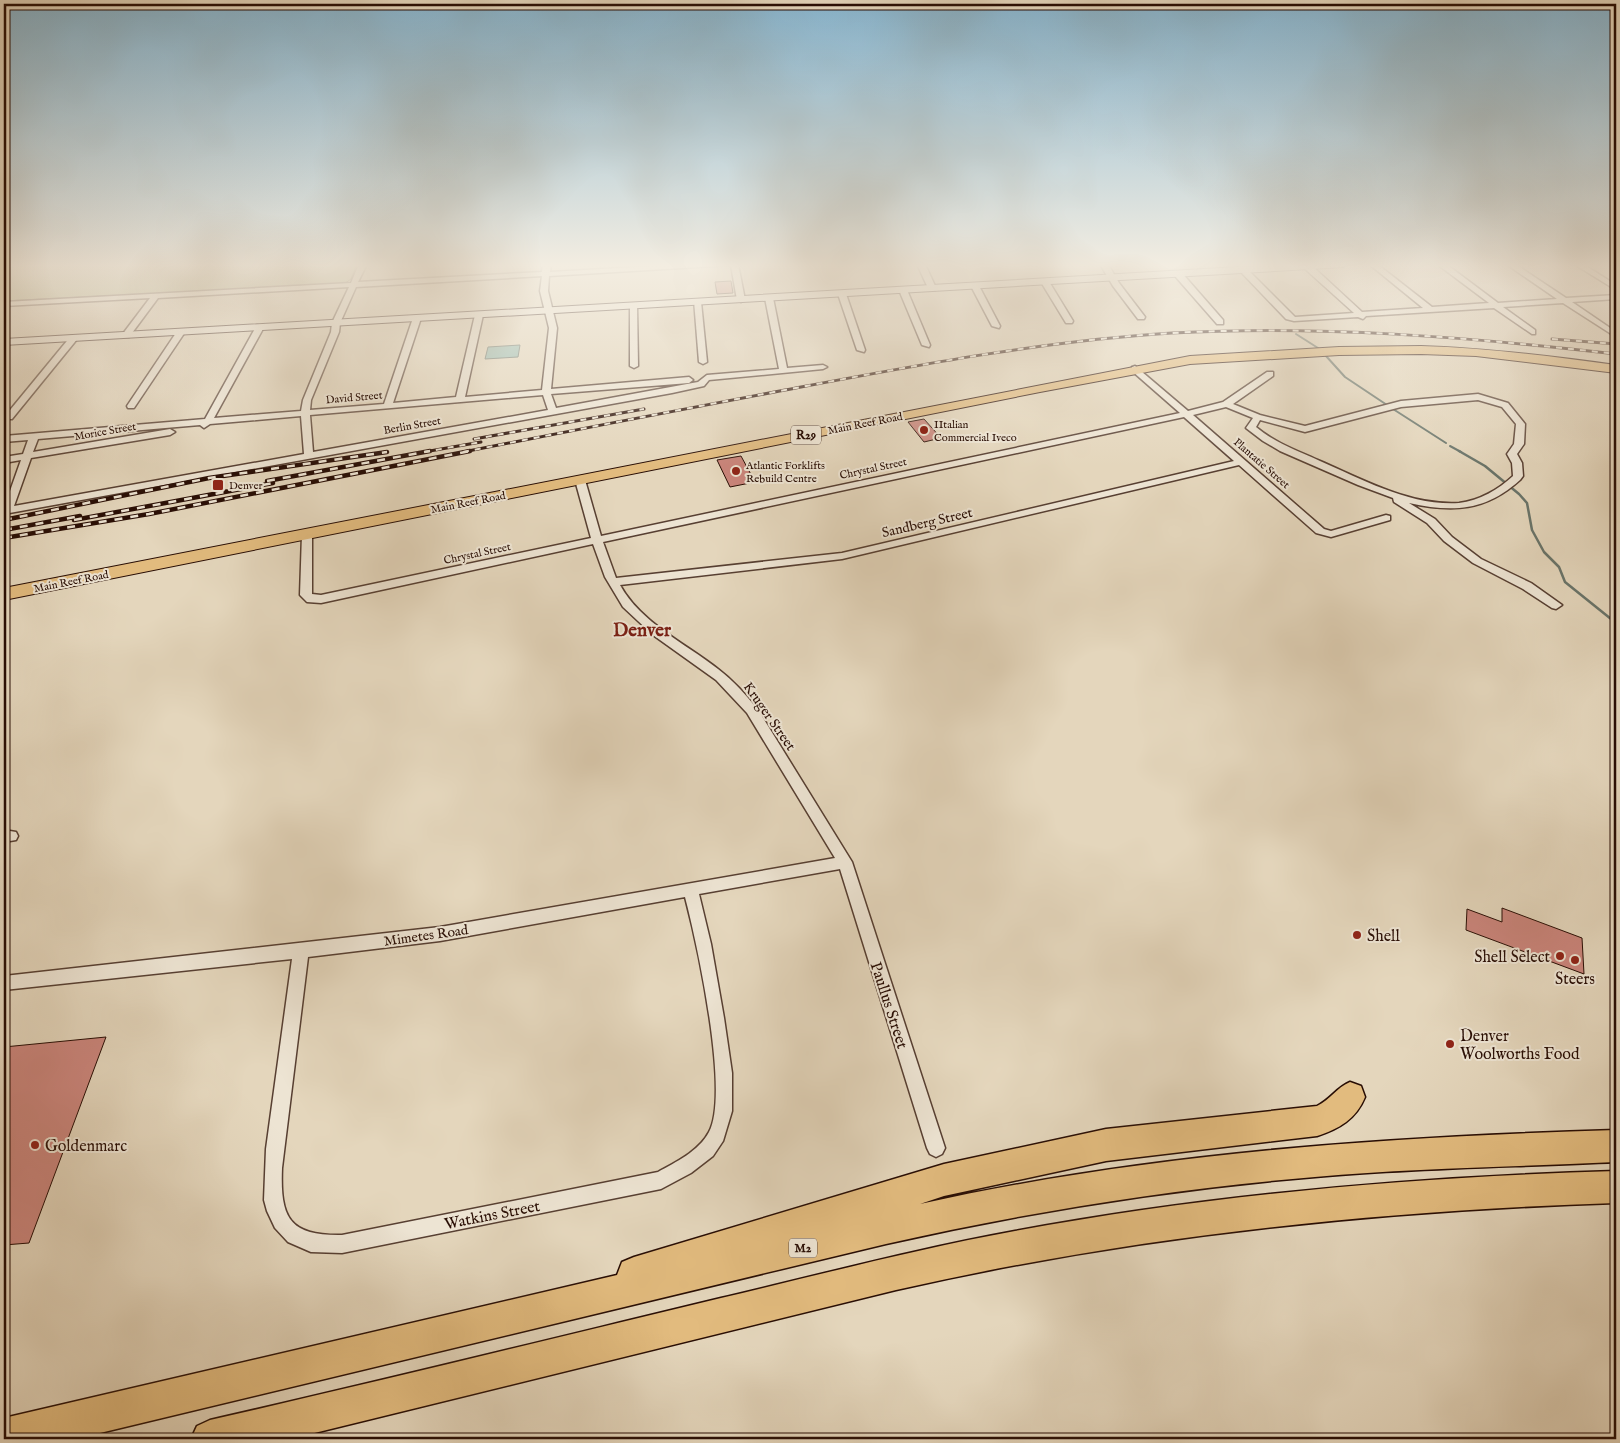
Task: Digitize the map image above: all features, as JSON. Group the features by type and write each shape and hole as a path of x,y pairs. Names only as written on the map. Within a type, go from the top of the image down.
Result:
{"highway":[{"path":"413,1339 870,1204 944,1180 1106,1145 1317,1121 1331,1117 1350,1097"},
{"name":"M2","path":"4,1438 413,1339 1016,1200 1141,1180 1278,1164 1408,1153 1616,1146"},
{"path":"210,1439 346,1408 835,1288 1014,1248 1141,1226 1284,1208 1498,1190 1616,1187"}],"main road":[{"path":"4,342 194,331"},
{"name":"Main Reef Road","path":"4,594 1135,370 1236,356 1385,350 1504,354 1616,368"}],"street":[{"path":"126,335 129,331"},
{"path":"209,420 258,331"},
{"path":"309,455 305,412 307,400 335,331"},
{"path":"388,406 413,331"},
{"path":"460,400 475,331"},
{"path":"553,331 546,392 553,412"},
{"path":"634,331 634,366"},
{"path":"700,331 703,362"},
{"path":"776,331 784,372"},
{"path":"855,331 861,350"},
{"path":"920,331 926,345"},
{"path":"131,406 181,332"},
{"path":"9,417 74,338"},
{"name":"Berlin Street","path":"6,511 689,387 704,383 707,378 823,367"},
{"name":"Plantatie Street","path":"1135,370 1326,534 1386,518"},
{"name":"Chrystal Street","path":"306,534 306,595 311,599 327,598 1188,414 1226,404 1270,374"},
{"name":"David Street","path":"209,420 707,378"},
{"path":"1226,404 1258,417 1280,421 1305,430 1401,404 1478,397 1501,403 1509,409 1520,424 1519,444 1512,454 1517,463 1518,476 1499,493 1474,503 1435,505 1386,494 1363,485 1262,436 1251,426 1258,417"},
{"name":"Morice Street","path":"4,460 166,428 198,427 209,420"},
{"path":"4,439 166,428"},
{"path":"6,511 34,436"},
{"name":"Sandberg Street","path":"613,582 842,556 1242,462"},
{"name":"Kruger Street","path":"580,480 613,582 627,604 656,631 714,672 741,697 772,741 845,862"},
{"path":"1386,494 1431,521 1448,539 1477,561 1527,586 1556,605"},
{"name":"Mimetes Road","path":"4,983 301,951 478,928 845,862"},
{"name":"Paullus Street","path":"845,862 936,1148"},
{"name":"Watkins Street","path":"301,951 276,1146 273,1183 276,1210 295,1237 316,1244 342,1244 661,1180 688,1165 706,1149 717,1136 724,1111 726,1089 703,936 691,890"}],"water":[{"path":"520,345 518,357 485,359 488,347"}],"building":[{"name":"IItalian Commercial Iveco","path":"924,419 941,438 924,442 908,422"},
{"name":"Atlantic Forklifts Rebuild Centre","path":"741,456 755,482 730,487 717,460"},
{"name":"Shell Select","path":"1502,908 1582,938 1584,974 1466,930 1467,909 1502,922"},
{"name":"Goldenmarc","path":"106,1037 29,1243 4,1245 4,1047"}],"waterway":[{"path":"1296,334 1318,348"},
{"path":"1326,356 1345,377 1390,407"},
{"path":"1393,409 1446,443"},
{"path":"1450,446 1461,452"},
{"path":"1459,451 1485,466 1519,494 1527,503 1532,530 1544,552 1559,567 1565,582 1616,623"}],"railway":[{"path":"463,452 833,381 1026,348 1123,337 1218,331"},
{"path":"1303,331 1395,334 1506,342 1616,354"},
{"path":"1552,339 1616,344"},
{"path":"474,439 644,409"},
{"path":"424,452 481,442"},
{"path":"267,481 430,451"},
{"path":"4,538 149,514 470,451"},
{"path":"4,520 209,478 387,452 384,452"},
{"path":"74,520 273,483"},
{"path":"4,530 80,516"}],"place":[{"name":"IItalian Commercial Iveco","path":"924,430"},
{"name":"Atlantic Forklifts Rebuild Centre","path":"736,471"},
{"name":"Denver","path":"218,485"},
{"name":"Shell","path":"1357,935"},
{"name":"Shell Select","path":"1560,956"},
{"name":"Steers","path":"1575,960"},
{"name":"Denver Woolworths Food","path":"1450,1044"},
{"name":"Goldenmarc","path":"35,1145"}],"district":[{"name":"Denver","path":"642,629"}]}
